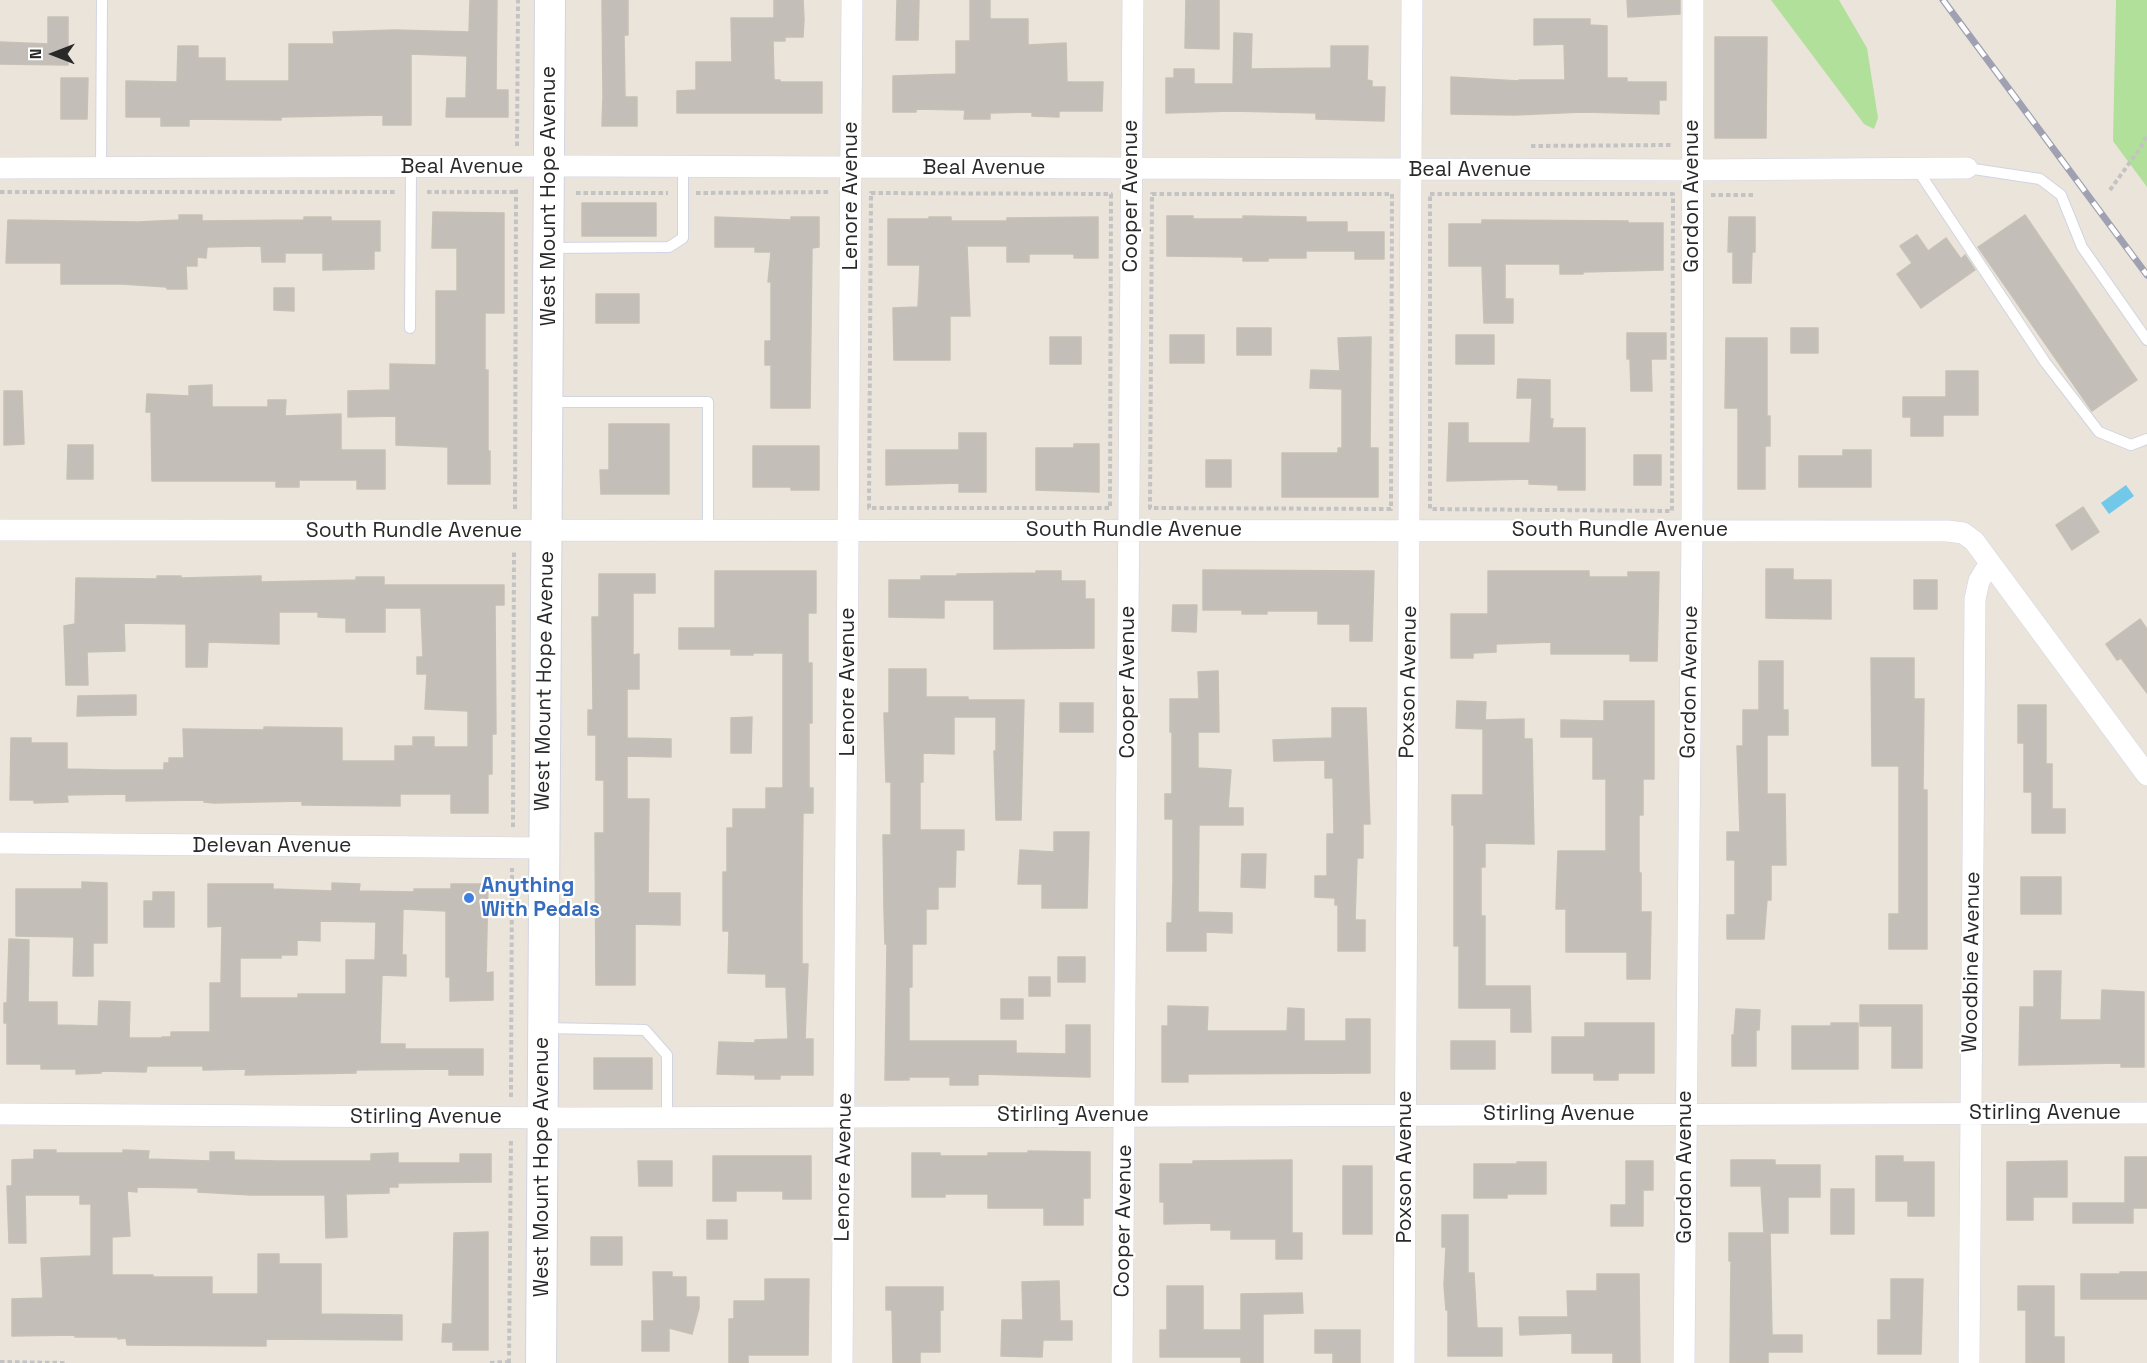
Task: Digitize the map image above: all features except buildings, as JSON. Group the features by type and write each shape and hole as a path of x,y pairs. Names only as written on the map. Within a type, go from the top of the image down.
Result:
{"street":[{"name":"West Mount Hope Avenue","path":"541,1363 550,0"},
{"name":"Lenore Avenue","path":"842,1363 852,0"},
{"name":"Cooper Avenue","path":"1122,1363 1132,0"},
{"name":"Poxson Avenue","path":"1404,1363 1412,0"},
{"name":"Gordon Avenue","path":"1683,1363 1692,530 1693,0"},
{"name":"Beal Avenue","path":"0,168 1131,168 1692,171 1968,168"},
{"name":"South Rundle Avenue","path":"0,530 1948,531 1963,533 1974,541 2147,775"},
{"name":"Woodbine Avenue","path":"1969,1363 1976,598 1980,581 1990,563"},
{"name":"Delevan Avenue","path":"0,843 544,848"},
{"name":"Stirling Avenue","path":"0,1114 667,1117 2147,1113"}],"lane":[{"path":"101,169 102,0"},
{"path":"411,168 411,328"},
{"path":"549,248 669,247 683,238 683,168"},
{"path":"1968,168 2040,179 2061,195 2082,248 2147,339"},
{"path":"1917,169 2045,362 2099,432 2131,445 2147,439"},
{"path":"548,402 708,402 708,532"},
{"path":"543,1028 645,1030 667,1055 667,1117"}],"path":[{"path":"490,1363 509,1362 518,0"},
{"path":"2110,190 2147,135"},
{"path":"1523,146 1673,146"},
{"path":"0,192 516,192"},
{"path":"576,193 832,192"},
{"path":"871,193 1111,194 1110,508 870,508 871,193"},
{"path":"1152,194 1392,194 1391,509 1150,508 1152,194"},
{"path":"1430,194 1673,194 1672,511 1430,509 1430,194"},
{"path":"1711,206 1712,194 1755,195"},
{"path":"0,1362 66,1363"}],"green space":[{"path":"1771,0 1839,0 1867,48 1878,118 1874,129 1864,124"},
{"path":"2116,0 2147,0 2147,187 2113,141"}],"water":[{"path":"2126,485 2134,496 2109,514 2101,503"}],"railway":[{"path":"1943,0 2147,275"}],"place":[{"name":"Anything With Pedals","path":"469,898"}]}
